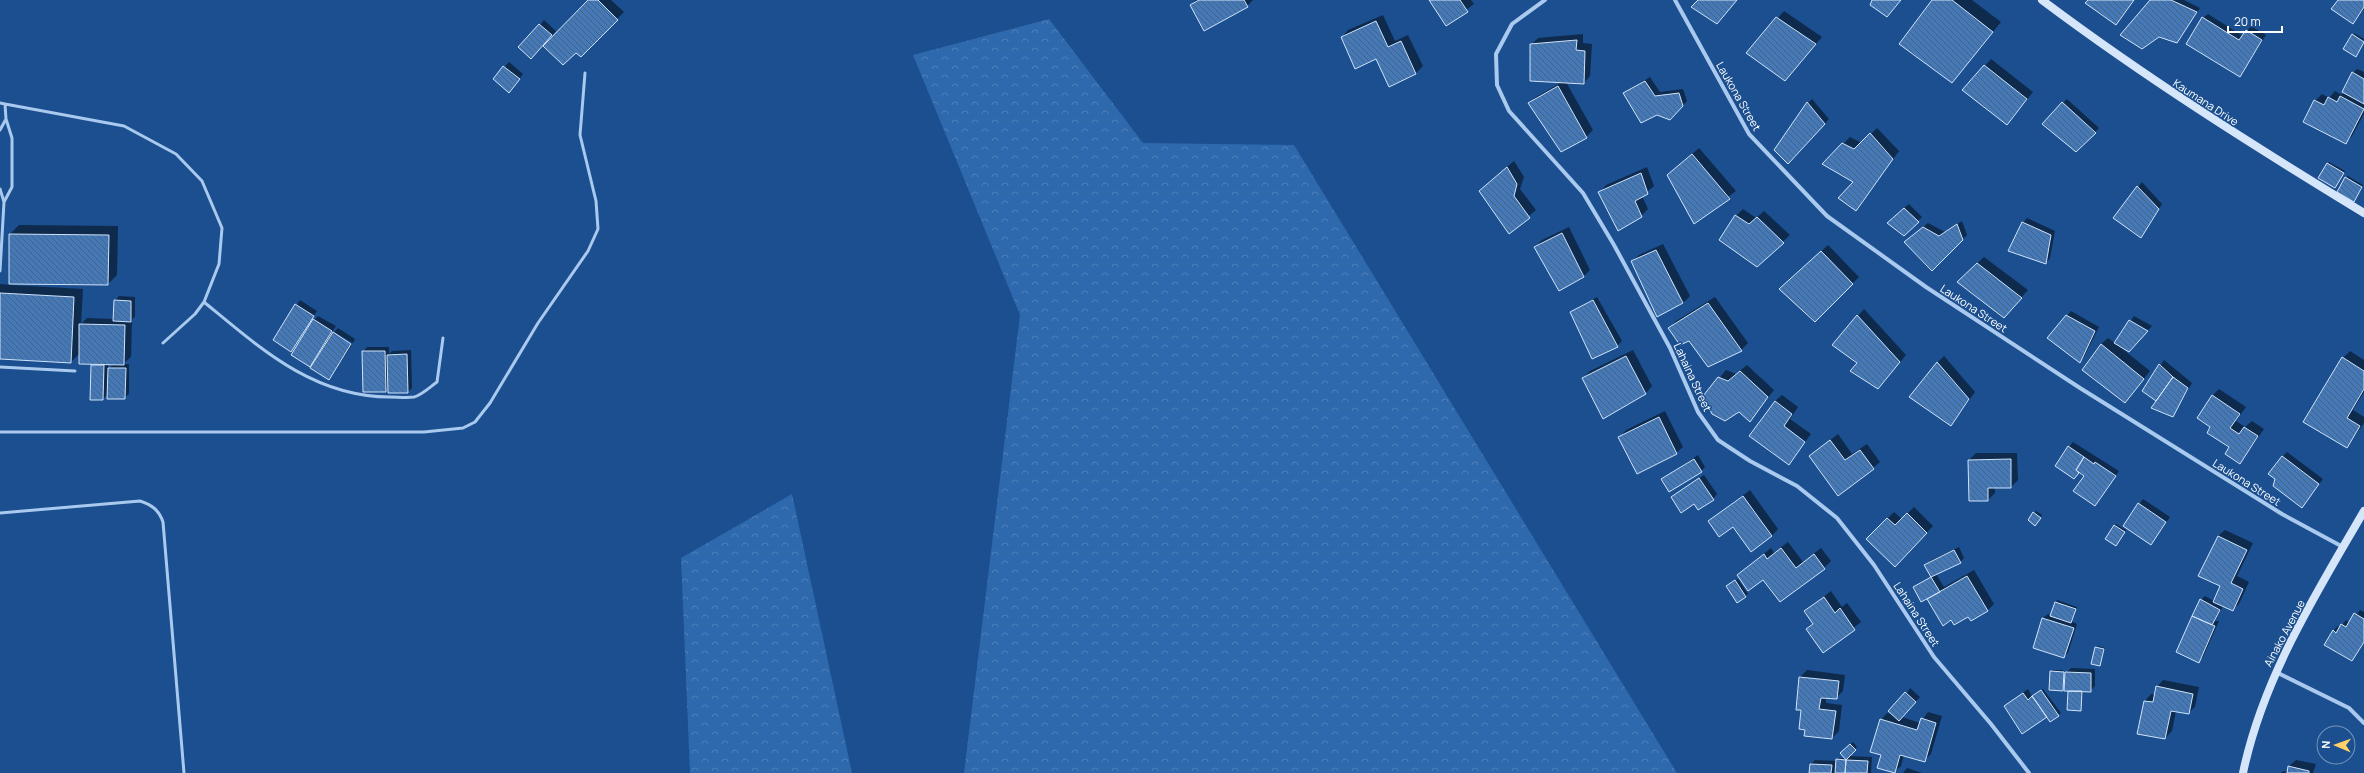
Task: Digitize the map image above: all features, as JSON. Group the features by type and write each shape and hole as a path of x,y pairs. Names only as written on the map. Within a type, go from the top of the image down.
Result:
{"street":[{"name":"Lahaina Street","path":"1545,0 1512,24 1496,54 1498,85 1508,111 1583,193 1614,245 1670,348 1698,412 1718,440 1750,461 1797,486 1837,518 1874,564 1934,657 1996,730 2029,773"},
{"name":"Laukona Street","path":"1675,0 1749,134 1827,216 1926,287 2080,388 2282,514 2343,547"},
{"name":"Kaumana Drive","path":"2042,0 2131,65 2212,120 2364,213"},
{"name":"Ainako Avenue","path":"2243,773 2259,711 2276,672 2364,511"},
{"path":"2276,672 2348,708 2364,723"}],"lane":[{"path":"0,432 424,432 463,428 475,422 490,403 538,323 588,251 598,229 596,201 580,135 586,73"},
{"path":"0,103 124,126 176,154 202,180 222,228 219,264 204,302 195,314 163,343"},
{"path":"4,202 12,187 12,138 6,119 5,104"},
{"path":"0,130 6,119"},
{"path":"0,189 4,202 0,271"},
{"path":"204,302 271,357 306,377 339,389 373,397 415,397 437,382 443,338"},
{"path":"0,367 75,371"},
{"path":"0,513 140,501 151,505 160,512 163,522 184,773"}],"green space":[{"path":"1049,19 1143,143 1294,145 1677,773 964,773 1020,315 913,55"},
{"path":"792,494 852,773 690,773 681,558"}],"building":[{"path":"588,0 598,0 618,20 581,57 576,53 563,65 543,46"},
{"path":"1199,0 1244,0 1248,7 1204,31 1190,5"},
{"path":"1429,0 1460,0 1468,12 1446,26"},
{"path":"1698,0 1737,0 1717,24 1691,7"},
{"path":"1872,0 1901,0 1887,17 1870,5"},
{"path":"1932,0 1952,0 1993,32 1952,83 1899,44"},
{"path":"2088,0 2134,0 2116,25 2085,3"},
{"path":"2150,0 2171,0 2197,12 2177,43 2159,37 2142,49 2120,35"},
{"path":"2338,0 2364,0 2364,7 2353,24 2331,9"},
{"path":"1776,17 1816,44 1785,81 1746,53"},
{"path":"2202,17 2239,40 2246,30 2262,40 2240,77 2186,44"},
{"path":"1376,21 1388,47 1401,41 1416,74 1389,87 1376,59 1355,69 1341,37"},
{"path":"539,24 552,35 531,59 518,47"},
{"path":"2352,34 2364,42 2356,57 2343,49"},
{"path":"1577,40 1576,50 1585,51 1584,84 1530,81 1530,44"},
{"path":"1984,65 2027,99 2007,125 1962,90"},
{"path":"503,66 520,79 509,93 493,79"},
{"path":"2352,72 2364,79 2364,104 2342,92"},
{"path":"1645,81 1655,96 1679,93 1683,106 1670,120 1657,115 1641,123 1623,93"},
{"path":"1558,86 1587,138 1561,152 1528,103"},
{"path":"2340,96 2364,109 2346,144 2303,122 2314,100 2324,105 2328,97 2337,102"},
{"path":"1807,102 1825,124 1788,164 1774,150"},
{"path":"2062,102 2096,133 2076,152 2042,124"},
{"path":"1870,133 1893,159 1856,211 1838,198 1853,182 1822,164 1842,143 1854,149"},
{"path":"1692,154 1730,199 1694,224 1667,175"},
{"path":"2327,163 2344,173 2335,188 2318,178"},
{"path":"1507,167 1517,184 1514,196 1530,218 1509,234 1479,191"},
{"path":"1641,173 1648,194 1635,201 1642,217 1618,231 1598,192"},
{"path":"2345,177 2362,187 2354,202 2337,192"},
{"path":"2137,186 2159,209 2141,238 2113,218"},
{"path":"1904,208 1919,222 1904,236 1887,223"},
{"path":"1735,215 1749,224 1757,217 1784,243 1757,267 1719,240"},
{"path":"2022,222 2051,235 2046,264 2008,251"},
{"path":"1957,224 1963,240 1932,271 1904,242 1923,227 1939,236"},
{"path":"1562,233 1584,277 1559,291 1534,247"},
{"path":"9,234 109,235 108,285 9,284"},
{"path":"1656,250 1683,303 1657,317 1631,261"},
{"path":"1821,251 1853,284 1815,322 1779,289"},
{"path":"1977,263 2022,298 2004,318 1957,282"},
{"path":"0,293 74,297 71,363 0,359"},
{"path":"114,300 131,301 131,322 113,321"},
{"path":"1593,300 1618,347 1592,359 1570,312"},
{"path":"1708,303 1742,351 1708,367 1689,341 1680,345 1668,328"},
{"path":"295,304 314,316 291,352 273,340"},
{"path":"1857,315 1900,362 1878,389 1850,371 1857,363 1832,345"},
{"path":"2066,315 2095,331 2080,363 2047,338"},
{"path":"313,319 332,331 310,367 291,355"},
{"path":"2129,320 2148,331 2129,352 2114,343"},
{"path":"79,324 125,325 124,365 79,364"},
{"path":"333,332 351,344 329,380 310,368"},
{"path":"2101,344 2144,379 2125,403 2082,370"},
{"path":"362,351 385,351 386,392 363,392"},
{"path":"407,354 408,393 388,393 387,355"},
{"path":"1626,356 1646,394 1603,419 1582,378"},
{"path":"2342,357 2364,371 2364,389 2347,418 2360,426 2347,448 2303,422"},
{"path":"1937,362 1969,399 1951,426 1909,397"},
{"path":"2159,364 2173,377 2156,401 2142,391"},
{"path":"91,365 104,365 103,400 90,400"},
{"path":"108,368 126,368 125,399 107,399"},
{"path":"1740,371 1768,397 1750,422 1739,412 1725,421 1712,414 1703,396 1718,377 1728,381"},
{"path":"2173,377 2188,388 2173,417 2151,408"},
{"path":"2212,395 2240,414 2230,428 2239,434 2244,427 2258,436 2240,464 2225,454 2229,447 2207,433 2210,427 2197,418"},
{"path":"1775,401 1792,414 1784,426 1805,442 1789,465 1749,436"},
{"path":"1659,417 1677,454 1637,474 1618,437"},
{"path":"1830,440 1845,460 1860,450 1874,469 1838,496 1809,456"},
{"path":"2068,446 2084,457 2076,470 2079,473 2074,479 2055,466"},
{"path":"2282,456 2319,484 2302,508 2273,486 2275,479 2268,474"},
{"path":"2084,457 2094,464 2095,462 2116,476 2095,506 2073,491 2084,476 2076,470"},
{"path":"1694,459 1702,472 1669,492 1661,479"},
{"path":"2011,459 2011,488 1988,488 1988,501 1969,501 1968,460"},
{"path":"1699,478 1714,500 1698,510 1694,504 1681,513 1671,497"},
{"path":"1743,496 1772,536 1751,552 1733,527 1719,537 1708,521"},
{"path":"2138,503 2166,522 2151,545 2123,526"},
{"path":"2033,512 2041,518 2035,526 2028,520"},
{"path":"1907,513 1927,533 1895,567 1866,539 1887,518 1895,525"},
{"path":"2114,525 2125,532 2116,546 2105,539"},
{"path":"2218,536 2247,550 2231,583 2243,589 2233,611 2213,602 2220,586 2198,576"},
{"path":"1781,548 1796,568 1814,554 1825,569 1780,602 1763,580 1748,591 1737,575 1764,554 1767,559"},
{"path":"1954,550 1961,563 1931,577 1924,565"},
{"path":"1967,576 1988,611 1971,621 1968,617 1954,625 1951,620 1943,626 1927,599"},
{"path":"1931,577 1940,592 1921,602 1913,587"},
{"path":"1735,580 1746,597 1737,603 1726,586"},
{"path":"1824,597 1835,613 1840,608 1855,630 1823,653 1806,629 1813,624 1804,611"},
{"path":"2200,599 2220,610 2212,625 2192,616"},
{"path":"2055,602 2076,609 2071,623 2050,616"},
{"path":"2354,613 2364,619 2364,642 2352,661 2324,645 2333,630 2336,633 2341,624 2346,627"},
{"path":"2192,616 2215,626 2199,663 2176,652"},
{"path":"2042,618 2074,628 2064,658 2033,648"},
{"path":"2095,647 2104,649 2100,666 2091,664"},
{"path":"2050,671 2064,672 2063,691 2049,690"},
{"path":"2065,672 2091,673 2091,692 2064,691"},
{"path":"1799,677 1839,681 1837,699 1821,698 1819,709 1836,711 1832,739 1804,736 1805,730 1799,729 1801,710 1796,710"},
{"path":"2156,686 2193,694 2189,714 2171,711 2165,739 2137,734 2144,701 2153,702"},
{"path":"2041,690 2059,716 2050,722 2032,696"},
{"path":"2068,691 2082,691 2081,711 2067,710"},
{"path":"1905,692 1916,702 1899,721 1888,711"},
{"path":"2023,693 2028,700 2032,696 2047,717 2022,734 2004,706"},
{"path":"1921,718 1936,723 1925,762 1900,755 1895,773 1877,768 1881,755 1870,752 1880,719 1917,730"},
{"path":"1850,744 1856,750 1846,760 1840,753"},
{"path":"1836,759 1846,760 1845,773 1835,773"},
{"path":"1846,760 1868,761 1867,773 1845,773"},
{"path":"1810,764 1832,765 1831,773 1809,773"},
{"path":"2288,766 2309,771 2309,773 2287,773"}]}
